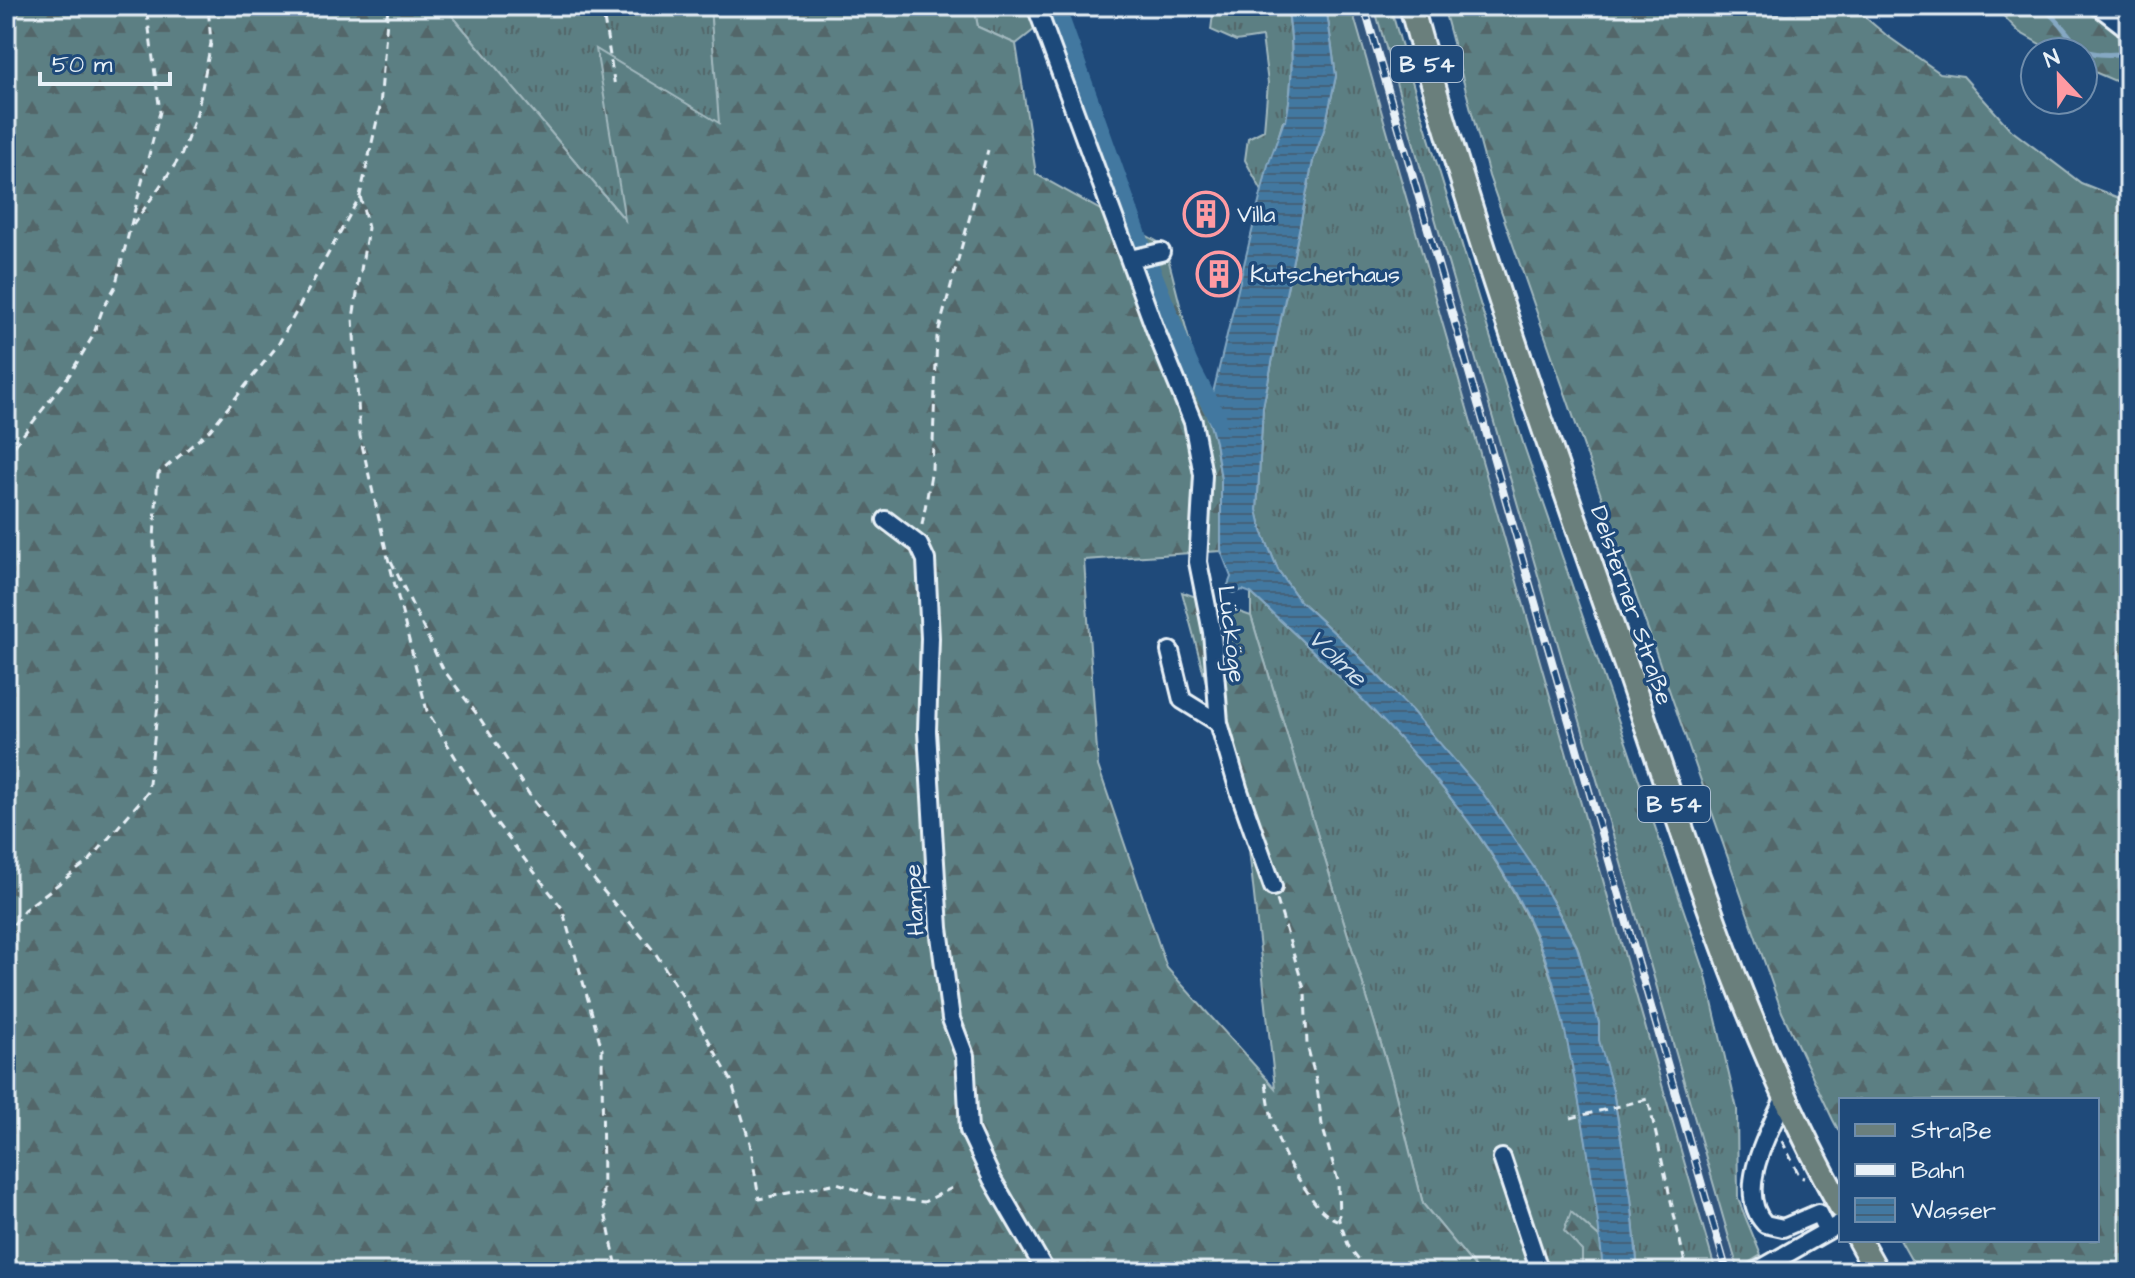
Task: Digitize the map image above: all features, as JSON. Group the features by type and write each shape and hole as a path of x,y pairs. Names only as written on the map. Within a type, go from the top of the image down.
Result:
{"main road":[{"name":"Delsterner Straße","path":"1411,6 1443,123 1531,392 1712,916 1745,1005 1785,1097 1839,1203"},
{"path":"1860,1242 1877,1272"}],"street":[{"name":"Lücköge","path":"1036,6 1193,422 1203,475 1198,562 1212,632 1219,723 1273,887"},
{"path":"2098,6 2129,30"},
{"path":"1130,259 1161,252"},
{"path":"886,520 919,545"},
{"name":"Hampe","path":"919,545 926,560 930,638 927,731 939,928 951,1019 965,1056 969,1130 992,1179 1046,1272"},
{"path":"1170,651 1182,700 1219,723"},
{"path":"1755,1272 1834,1227 1818,1213 1783,1228 1765,1224 1754,1207 1752,1197 1756,1170 1785,1097"},
{"path":"1502,1158 1540,1272"}],"path":[{"path":"6,457 59,390 93,336 115,287 160,112 146,6"},
{"path":"131,228 181,156 197,113 211,43 208,6"},
{"path":"6,936 24,910 90,860 148,792 158,705 154,539 158,474 210,430 278,345 360,196 380,107 388,6"},
{"path":"602,6 615,87"},
{"path":"919,545 932,469 937,337 988,150"},
{"path":"360,196 368,228 353,318 360,436 387,554 427,711 492,817 562,908 602,1049 603,1203 618,1272"},
{"path":"387,554 443,669 479,717 531,797 585,869 654,951 694,1014 731,1080 750,1143 759,1199 837,1183 878,1197 924,1202 952,1188"},
{"path":"1273,887 1305,992 1307,1045 1322,1125 1338,1181 1339,1220 1349,1247 1369,1272"},
{"path":"1266,1083 1271,1116 1285,1161 1323,1214 1339,1220"},
{"path":"1571,1118 1648,1099 1687,1272"}],"shaded area":[{"path":"1351,6 1374,6 1738,1269 1732,1272 1716,1272"}],"green space":[{"path":"6,6 444,6 625,220 596,49 719,123 710,6 974,6 978,27 1016,44 1036,174 1165,246 1215,442 1221,479 1221,551 1084,560 1098,766 1167,968 1275,1088 1248,840 1182,592 1251,616 1392,1080 1423,1204 1479,1272 6,1272"},
{"path":"444,6 710,6 720,124 597,50 626,221"},
{"path":"974,6 1056,6 1058,11 1016,44 978,27"},
{"path":"1214,6 1287,6 1292,49 1288,107 1262,191 1245,160 1248,138 1264,130 1268,83 1262,37 1236,41 1211,30"},
{"path":"1326,6 1351,6 1716,1272 1638,1272 1631,1198 1613,1091 1598,1040 1599,1023 1577,946 1552,900 1412,711 1299,600 1278,570 1262,531 1257,511 1263,407 1313,161 1325,127 1336,76"},
{"path":"1374,6 1390,6 1524,446 1705,972 1737,1109 1738,1199 1761,1255 1738,1269"},
{"path":"1443,6 1730,6 1736,10 1785,15 1824,14 1833,6 1852,6 1886,35 1940,73 1963,76 2011,130 2081,183 2129,202 2129,1272 1918,1272 1901,1242 2099,1242 2099,1098 1839,1098 1839,1131 1782,1012 1489,176"},
{"path":"1994,6 2129,6 2129,38 2117,30 2122,84 2099,74 2099,36 2026,36"},
{"path":"1251,593 1374,711 1450,797 1484,843 1513,891 1538,942 1558,1000 1594,1186 1600,1238 1572,1213 1582,1251 1582,1272 1479,1272 1423,1204 1392,1080 1251,616"},
{"path":"1571,1212 1600,1238 1604,1272 1582,1272 1582,1251 1564,1231"}],"water":[{"name":"Volme","path":"1287,6 1326,6 1336,76 1325,127 1313,161 1263,407 1257,510 1262,531 1278,570 1299,600 1412,711 1482,792 1535,869 1577,947 1599,1023 1599,1040 1613,1091 1631,1198 1638,1272 1603,1272 1588,1156 1559,1002 1529,920 1500,867 1465,816 1425,767 1338,675 1251,593 1226,590 1231,577 1221,551 1221,479 1203,400 1212,397 1268,165 1286,121 1292,64"}],"waterway":[{"path":"1056,6 1140,241 1189,364 1218,419"},
{"path":"2041,6 2084,50 2109,55 2129,53"}],"railway":[{"path":"1364,6 1727,1272"}],"place":[{"name":"Villa","path":"1206,214"},
{"name":"Kutscherhaus","path":"1219,274"}]}
